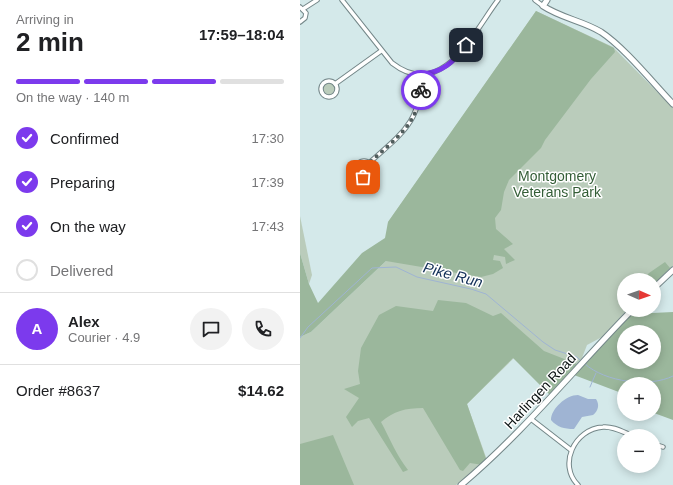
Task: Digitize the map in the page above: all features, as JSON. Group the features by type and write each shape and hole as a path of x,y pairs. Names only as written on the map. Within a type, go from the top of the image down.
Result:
{"street":[{"path":"300,22 305,16 302,8 317,0"},
{"path":"342,0 380,51 399,69 421,74 439,71 455,60 498,0"},
{"path":"535,0 559,15 589,26 604,34 673,104"},
{"path":"543,6 547,0"},
{"path":"335,84 380,51"},
{"path":"369,163 371,170 370,174 363,177 359,175 356,171 357,166 361,162 369,163 410,125 417,110 421,94 421,74"},
{"path":"331,81 335,84 337,89 333,96 328,97 322,93 322,86 326,82 331,81"},
{"path":"661,281 673,270"},
{"name":"Harlingen Road","path":"461,485 493,458 626,317"},
{"path":"531,419 571,450"},
{"path":"578,485 572,478 569,470 568,462 571,450 589,431 609,427 617,430"}],"green space":[{"name":"Montgomery Veterans Park","path":"536,11 613,47 673,108 673,266 661,277 661,273 617,273 617,317 621,317 602,337 587,345 582,358 550,395 514,358 467,404 487,460 456,485 300,485 300,337 311,332 386,261 388,222"},
{"path":"536,11 614,48 615,52 591,79 545,140 541,148 509,180 504,192 501,210 495,218 496,229 513,244 504,249 515,260 506,264 505,257 494,255 493,260 500,261 503,268 493,274 481,277 386,261 311,332 300,337 300,253 309,284 318,303 362,253 385,238 388,222"},
{"path":"327,83 331,83 335,89 331,95 327,95 323,91 323,87"},
{"path":"364,163 368,165 370,169 368,173 364,175 360,173 358,169 360,165"},
{"path":"300,216 312,275 309,284 300,253"},
{"path":"665,262 670,268 661,277 661,273 649,273"},
{"path":"438,300 466,303 493,316 501,313 544,351 577,364 550,395 513,358 467,404 486,459 483,465 470,463 463,471 460,470 423,408 405,410 391,415 381,422 397,453 408,470 403,472 369,418 358,421 352,427 346,417 359,398 344,389 360,384 358,371 361,348 379,315 396,306 433,311"},
{"path":"673,312 673,420 661,416 661,377 617,377 617,391 574,375 617,330 617,369 661,369 661,325 622,325 629,317 661,317 661,313"},
{"path":"333,435 354,485 300,485 300,444"}],"water":[{"path":"578,395 588,399 596,399 598,406 593,415 582,417 574,429 561,427 551,420 556,407 560,403 569,397"}],"waterway":[{"name":"Pike Run","path":"300,338 308,327 372,268 396,267 417,277 471,289 486,294 543,342 555,350 577,357 581,361"},
{"name":"Pike Run","path":"585,364 604,375 615,379 628,381 652,382 673,376"},
{"path":"590,387 596,373"}],"way so far":[{"path":"363,177 368,176 371,172 369,163 410,125 416,114 421,90"}],"route":[{"path":"421,90 421,74 430,74 447,66 459,56 466,45"}]}
